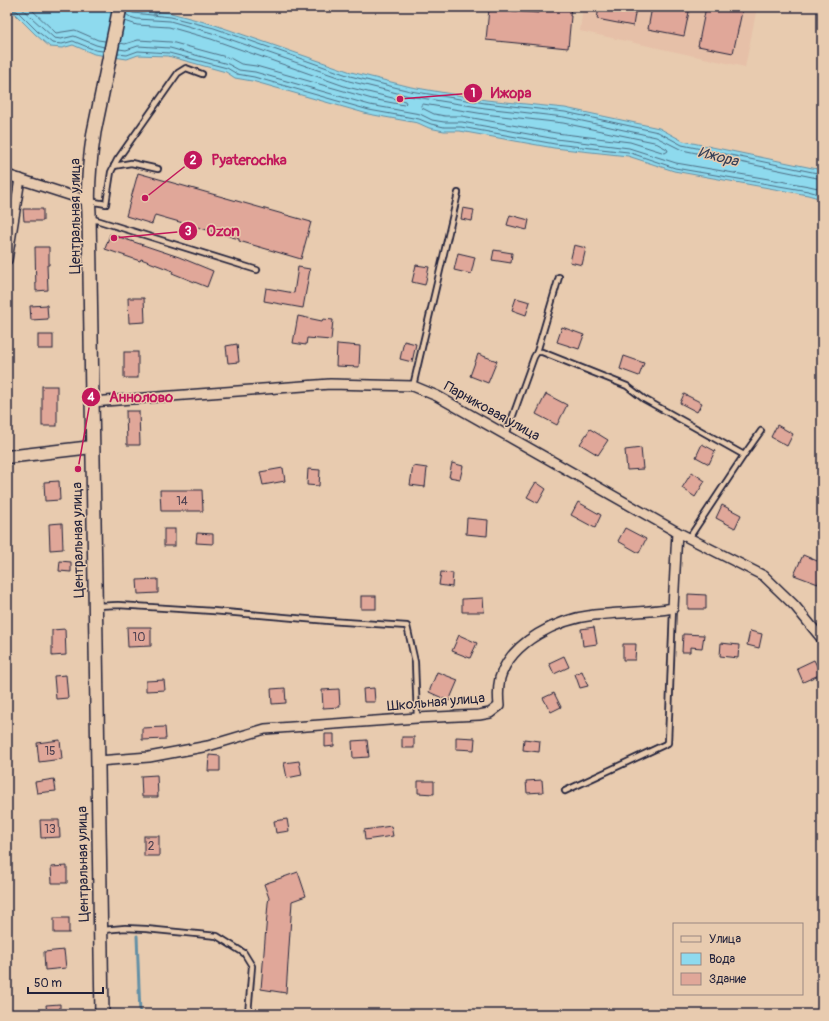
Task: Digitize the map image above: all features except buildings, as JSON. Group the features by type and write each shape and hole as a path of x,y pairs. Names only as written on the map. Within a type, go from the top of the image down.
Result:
{"main road":[{"name":"Центральная улица","path":"102,1014 92,447 90,218 88,201 94,132 120,7"}],"street":[{"path":"7,175 88,201"},
{"path":"7,260 20,179"},
{"name":"Парниковая улица","path":"92,402 330,384 414,386 437,396 676,532 764,576 795,606 822,639"},
{"path":"7,456 92,447"},
{"path":"674,608 676,532"},
{"name":"Школьная улица","path":"98,761 149,757 208,746 265,729 479,715 490,713 499,706 498,691 500,678 512,657 535,635 566,622 593,616 659,611 674,608"}],"lane":[{"path":"88,201 106,204 111,172 114,166 178,73 186,68 202,74"},
{"path":"114,166 131,163 158,168"},
{"path":"414,386 458,193"},
{"path":"90,218 256,270"},
{"path":"506,435 537,352 559,276"},
{"path":"537,352 542,352 627,386 644,399 744,454"},
{"path":"689,538 744,454 761,431"},
{"path":"95,606 118,605 213,611 407,626 415,662 417,718"},
{"path":"565,791 668,743 674,608"},
{"path":"100,930 124,928 217,936 244,953 252,966 248,1014"}],"shaded area":[{"path":"583,7 757,7 745,67 580,31"}],"water":[{"name":"Ижора","path":"7,7 126,7 139,10 171,13 215,25 351,72 411,87 486,100 565,108 659,128 683,141 822,170 822,199 808,195 674,171 628,156 554,148 460,131 444,131 429,128 418,123 368,114 252,81 235,78 226,72 168,56 138,55 127,59 94,54 73,45 62,48 50,47 15,14 7,12"}],"waterway":[{"path":"154,15 161,7"},
{"path":"137,936 140,1014"}],"place":[{"name":"Ижора","path":"400,99"},
{"name":"Pyaterochka","path":"145,198"},
{"name":"Ozon","path":"114,238"},
{"name":"Аннолово","path":"78,469"}]}
